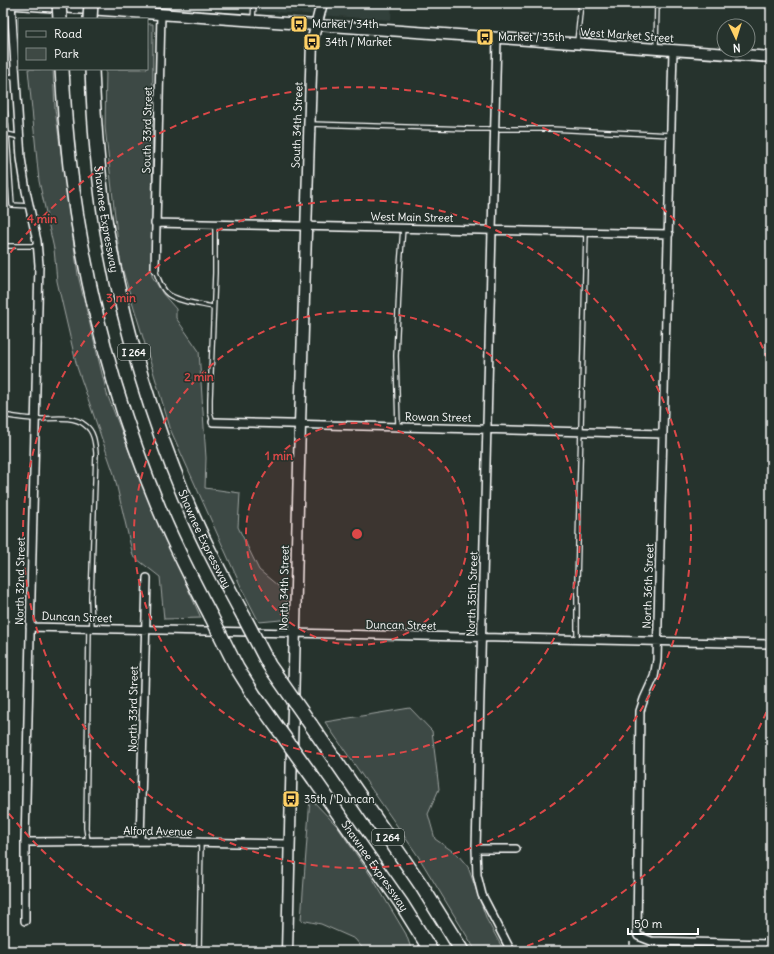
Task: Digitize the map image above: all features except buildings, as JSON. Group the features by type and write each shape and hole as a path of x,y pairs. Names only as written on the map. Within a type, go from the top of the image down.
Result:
{"highway":[{"path":"59,3 60,18"},
{"path":"90,18 91,3"},
{"name":"Shawnee Expressway","path":"62,70 70,170 78,222 97,319 115,383 138,452 174,541 187,570 237,668 254,695 401,903 431,951"},
{"name":"Shawnee Expressway","path":"92,70 99,177 107,231 122,302 141,377 168,458 185,499 210,555 269,665 421,885 462,951"}],"street":[{"name":"West Market Street","path":"9,3 771,57"},
{"name":"North 32nd Street","path":"9,3 16,77 21,158 38,244 39,265 25,842 25,921"},
{"name":"South 34th Street","path":"305,226 312,42 322,3"},
{"name":"South 33rd Street","path":"155,223 161,14"},
{"name":"North 35th Street","path":"497,38 476,849 477,875 482,895 510,951"},
{"name":"North 36th Street","path":"673,50 658,642 654,677 640,711 638,936 650,941 771,944"},
{"name":"West Main Street","path":"155,223 669,234"},
{"path":"154,269 155,223"},
{"name":"North 34th Street","path":"287,951 305,226"},
{"name":"Rowan Street","path":"213,422 663,434"},
{"name":"North 33rd Street","path":"140,841 147,578"},
{"name":"Duncan Street","path":"30,627 771,644"},
{"name":"Alford Avenue","path":"25,842 140,841 290,844"},
{"path":"476,849 516,849"}],"lane":[{"path":"253,21 254,3"},
{"path":"577,44 581,3"},
{"path":"656,49 657,3"},
{"path":"3,76 16,77"},
{"path":"3,85 12,205 30,206"},
{"path":"309,124 551,129 671,135"},
{"path":"7,134 20,137"},
{"path":"213,422 210,412 210,399 215,224"},
{"path":"398,427 396,356 403,228"},
{"path":"577,640 586,232"},
{"path":"3,246 38,244"},
{"path":"154,269 160,283 168,293 175,297 213,307"},
{"path":"3,414 36,419 76,420 86,425 94,440 96,453 86,821 88,841"},
{"path":"199,951 201,842"}],"path":[{"path":"630,941 630,951"}],"shaded area":[{"path":"185,3 392,3 391,20 185,6"}],"green space":[{"path":"148,24 153,24 152,276 163,294 176,309 176,318 199,351 206,458 205,488 240,493 238,527 259,570 283,590 292,619 259,622 242,589 171,431 120,261 105,127 106,70 148,70"},
{"path":"28,70 53,70 55,109 78,275 107,394 144,489 201,618 164,619 160,577 133,556 114,474 77,367 57,281 54,249 39,181"},
{"path":"410,708 432,731 439,789 428,814 435,839 458,855 468,867 487,920 504,951 476,951 418,856 325,722"},
{"path":"310,798 337,826 373,879 406,934 412,951 365,951 355,939 321,924 301,920"}],"place":[{"name":"Market / 34th","path":"299,24"},
{"name":"Market / 35th","path":"485,37"},
{"name":"34th / Market","path":"312,42"},
{"name":"35th / Duncan","path":"291,799"}]}
